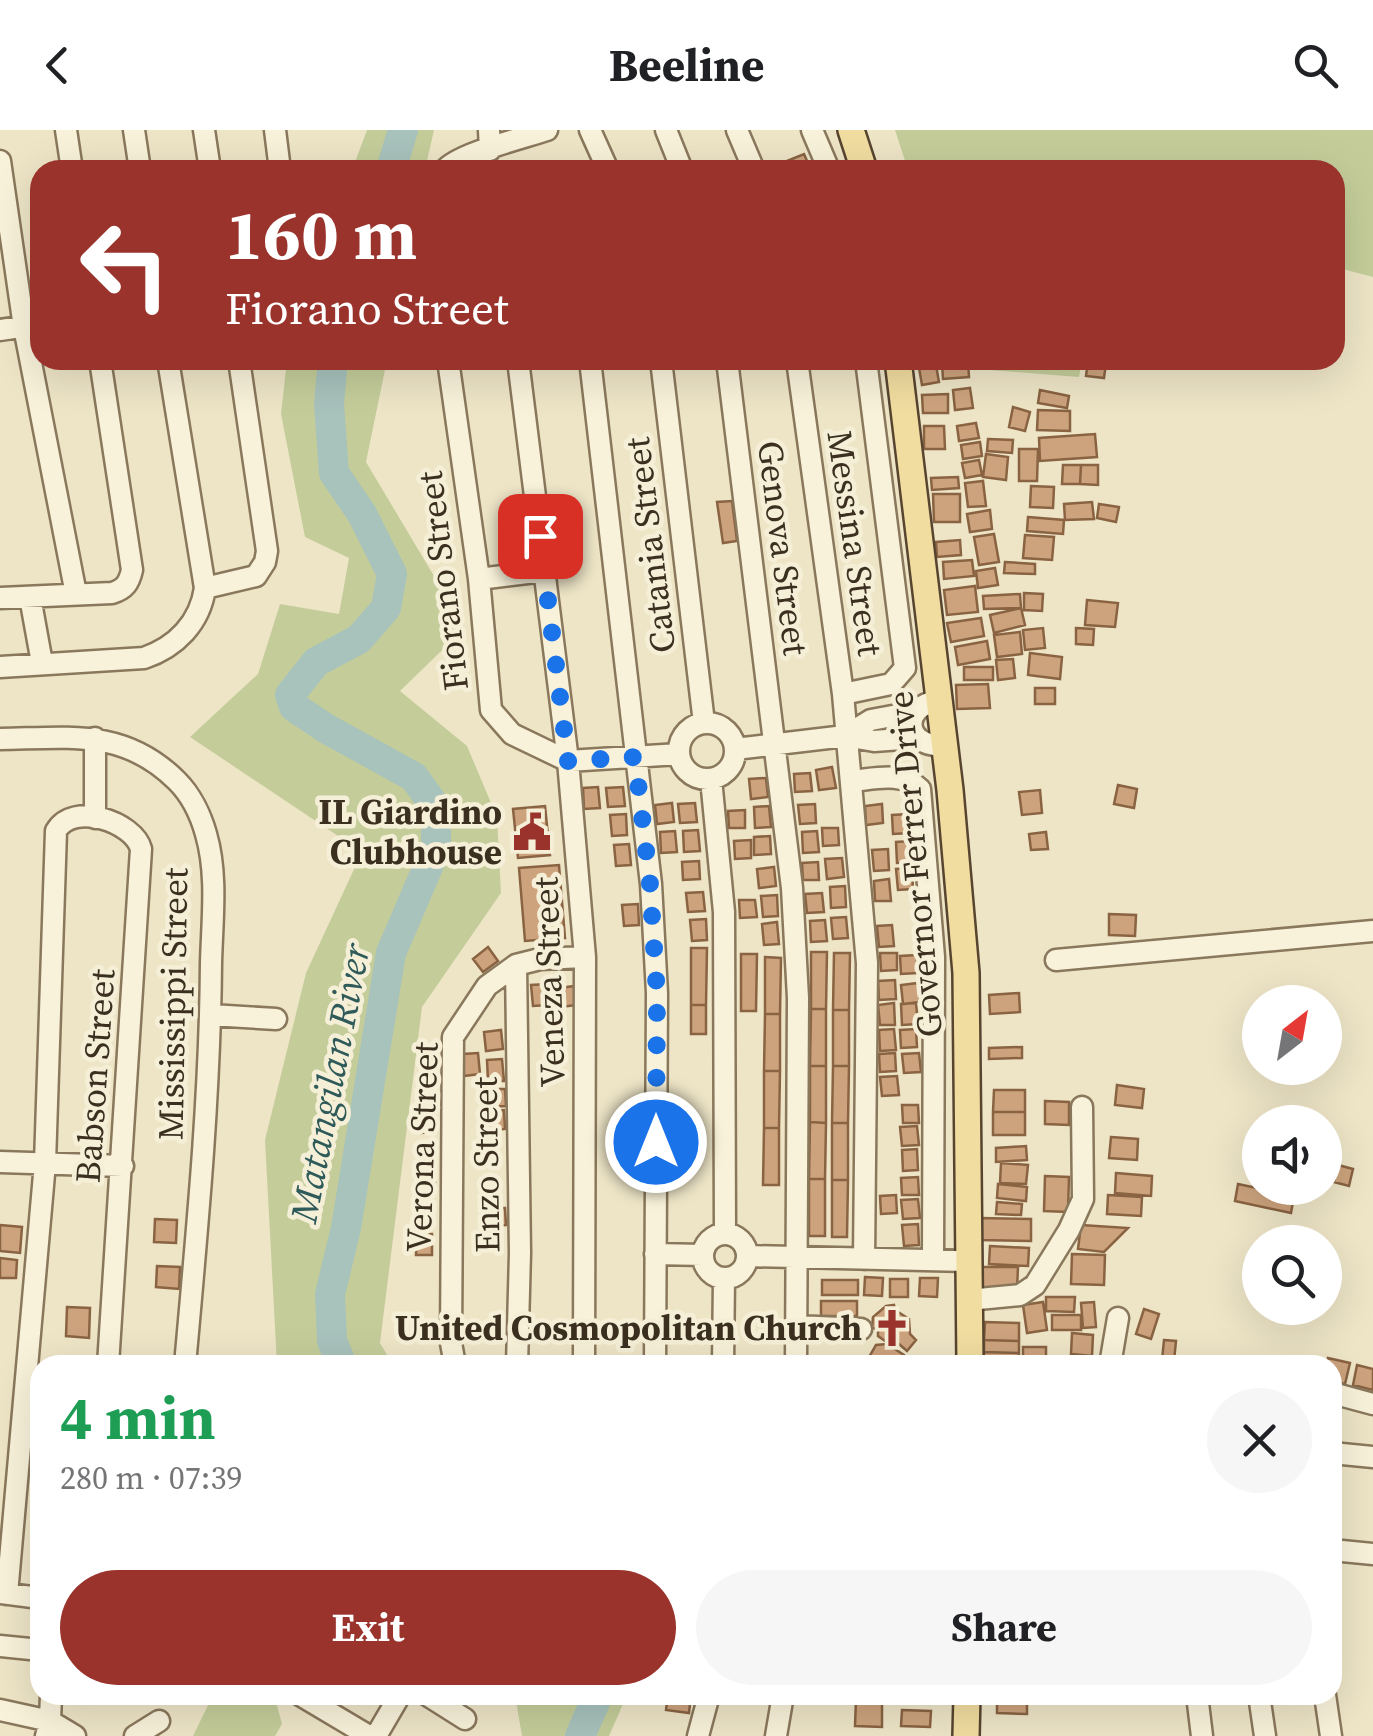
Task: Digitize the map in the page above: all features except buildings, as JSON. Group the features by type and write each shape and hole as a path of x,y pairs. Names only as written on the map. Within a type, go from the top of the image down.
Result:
{"main road":[{"path":"851,130 861,160"},
{"name":"Governor Ferrer Drive","path":"899,370 926,707 943,746 966,973 970,1355"},
{"path":"966,1736 967,1705"}],"street":[{"path":"66,130 70,160"},
{"path":"134,130 138,160"},
{"path":"204,130 208,160"},
{"path":"274,130 278,160"},
{"path":"456,160 490,140 547,130"},
{"path":"590,130 604,160"},
{"path":"666,130 678,160"},
{"path":"736,130 750,160"},
{"path":"812,130 825,160"},
{"path":"0,161 30,315"},
{"path":"0,330 30,325"},
{"path":"39,370 76,594"},
{"path":"0,598 121,590 127,585 132,570 102,370"},
{"path":"0,667 144,658 162,652 188,630 205,588 170,370"},
{"path":"205,588 256,576 266,562 240,370"},
{"name":"Fiorano Street","path":"449,370 491,710 512,734 568,761 679,754"},
{"name":"Veneza Street","path":"519,370 568,761 585,956 584,1355"},
{"path":"591,370 650,884 657,994 654,1355"},
{"name":"Catania Street","path":"662,370 704,723"},
{"name":"Genova Street","path":"727,370 792,888 798,998 796,1355"},
{"name":"Messina Street","path":"798,370 843,694 866,964 864,1259"},
{"path":"843,694 891,684 905,668 867,370"},
{"path":"478,580 544,571"},
{"path":"30,597 42,663"},
{"path":"845,736 871,720 926,707"},
{"path":"915,738 911,725 926,707"},
{"path":"704,723 725,730 735,749 729,768 711,779 690,774 679,754 684,733 704,723"},
{"path":"735,749 845,736 874,741 915,738 928,746 943,746"},
{"path":"30,1597 4,1594 45,1163 56,831 62,820 71,816 96,818 95,738"},
{"name":"Mississippi Street","path":"0,739 95,738 131,747 179,783 195,806 206,835 212,876 211,1016 187,1355"},
{"path":"851,781 897,777 910,779 920,789 934,957 932,1260"},
{"path":"711,779 724,912 725,1234"},
{"name":"Babson Street","path":"96,818 132,832 141,849 109,1355"},
{"path":"1056,960 1373,931"},
{"path":"516,965 585,956"},
{"name":"Verona Street","path":"454,1355 450,1312 450,1044 476,1000 516,965"},
{"name":"Enzo Street","path":"516,965 520,1253 517,1355"},
{"path":"211,1016 276,1019"},
{"path":"968,1300 1020,1296 1035,1285 1070,1230 1082,1200 1082,1106"},
{"path":"0,1162 123,1166"},
{"path":"725,1234 741,1241 747,1256 740,1272 724,1278 708,1271 703,1254 713,1238 725,1234"},
{"path":"655,1254 703,1254"},
{"path":"747,1256 968,1260"},
{"path":"724,1278 724,1355"},
{"path":"1112,1355 1118,1318"},
{"path":"796,1326 860,1328"},
{"path":"1342,1396 1373,1404"},
{"path":"1342,1454 1373,1457"},
{"path":"1342,1551 1373,1554"},
{"path":"0,1646 30,1649"},
{"path":"318,1705 372,1736 393,1705"},
{"path":"442,1705 465,1719"},
{"path":"698,1736 707,1705"},
{"path":"776,1736 781,1705"},
{"path":"1198,1705 1202,1736"},
{"path":"1261,1705 1266,1736"},
{"path":"1326,1705 1331,1736"},
{"path":"0,1710 75,1736"},
{"path":"135,1736 159,1721"}],"green space":[{"path":"367,130 434,130 427,160 356,160"},
{"path":"895,130 1373,130 1373,277 1345,270 1345,160 905,160"},
{"path":"286,370 385,370 366,462 465,628 400,691 467,746 497,817 501,893 422,1007 380,1343 387,1355 276,1355 265,1140 306,973 362,852 190,737 258,674 280,604 339,614 349,558 305,537 281,414"},
{"path":"990,370 1080,370 1079,377"},
{"path":"208,1705 277,1705 282,1724 275,1736 193,1736"},
{"path":"517,1705 623,1705 609,1736 522,1736"}],"waterway":[{"name":"Matangilan River","path":"394,160 403,130"},
{"name":"Matangilan River","path":"332,370 329,404 334,473 362,514 392,574 386,608 359,639 316,662 290,695 294,707 327,729 414,777 436,808 436,848 391,953 346,1228 330,1294 332,1341 338,1355"},
{"name":"Matangilan River","path":"580,1736 594,1705"}],"place":[{"name":"IL Giardino Clubhouse","path":"532,832"},
{"name":"United Cosmopolitan Church","path":"892,1328"}],"route":[{"path":"540,536 568,761 635,757 650,884 657,994 656,1142"}]}
